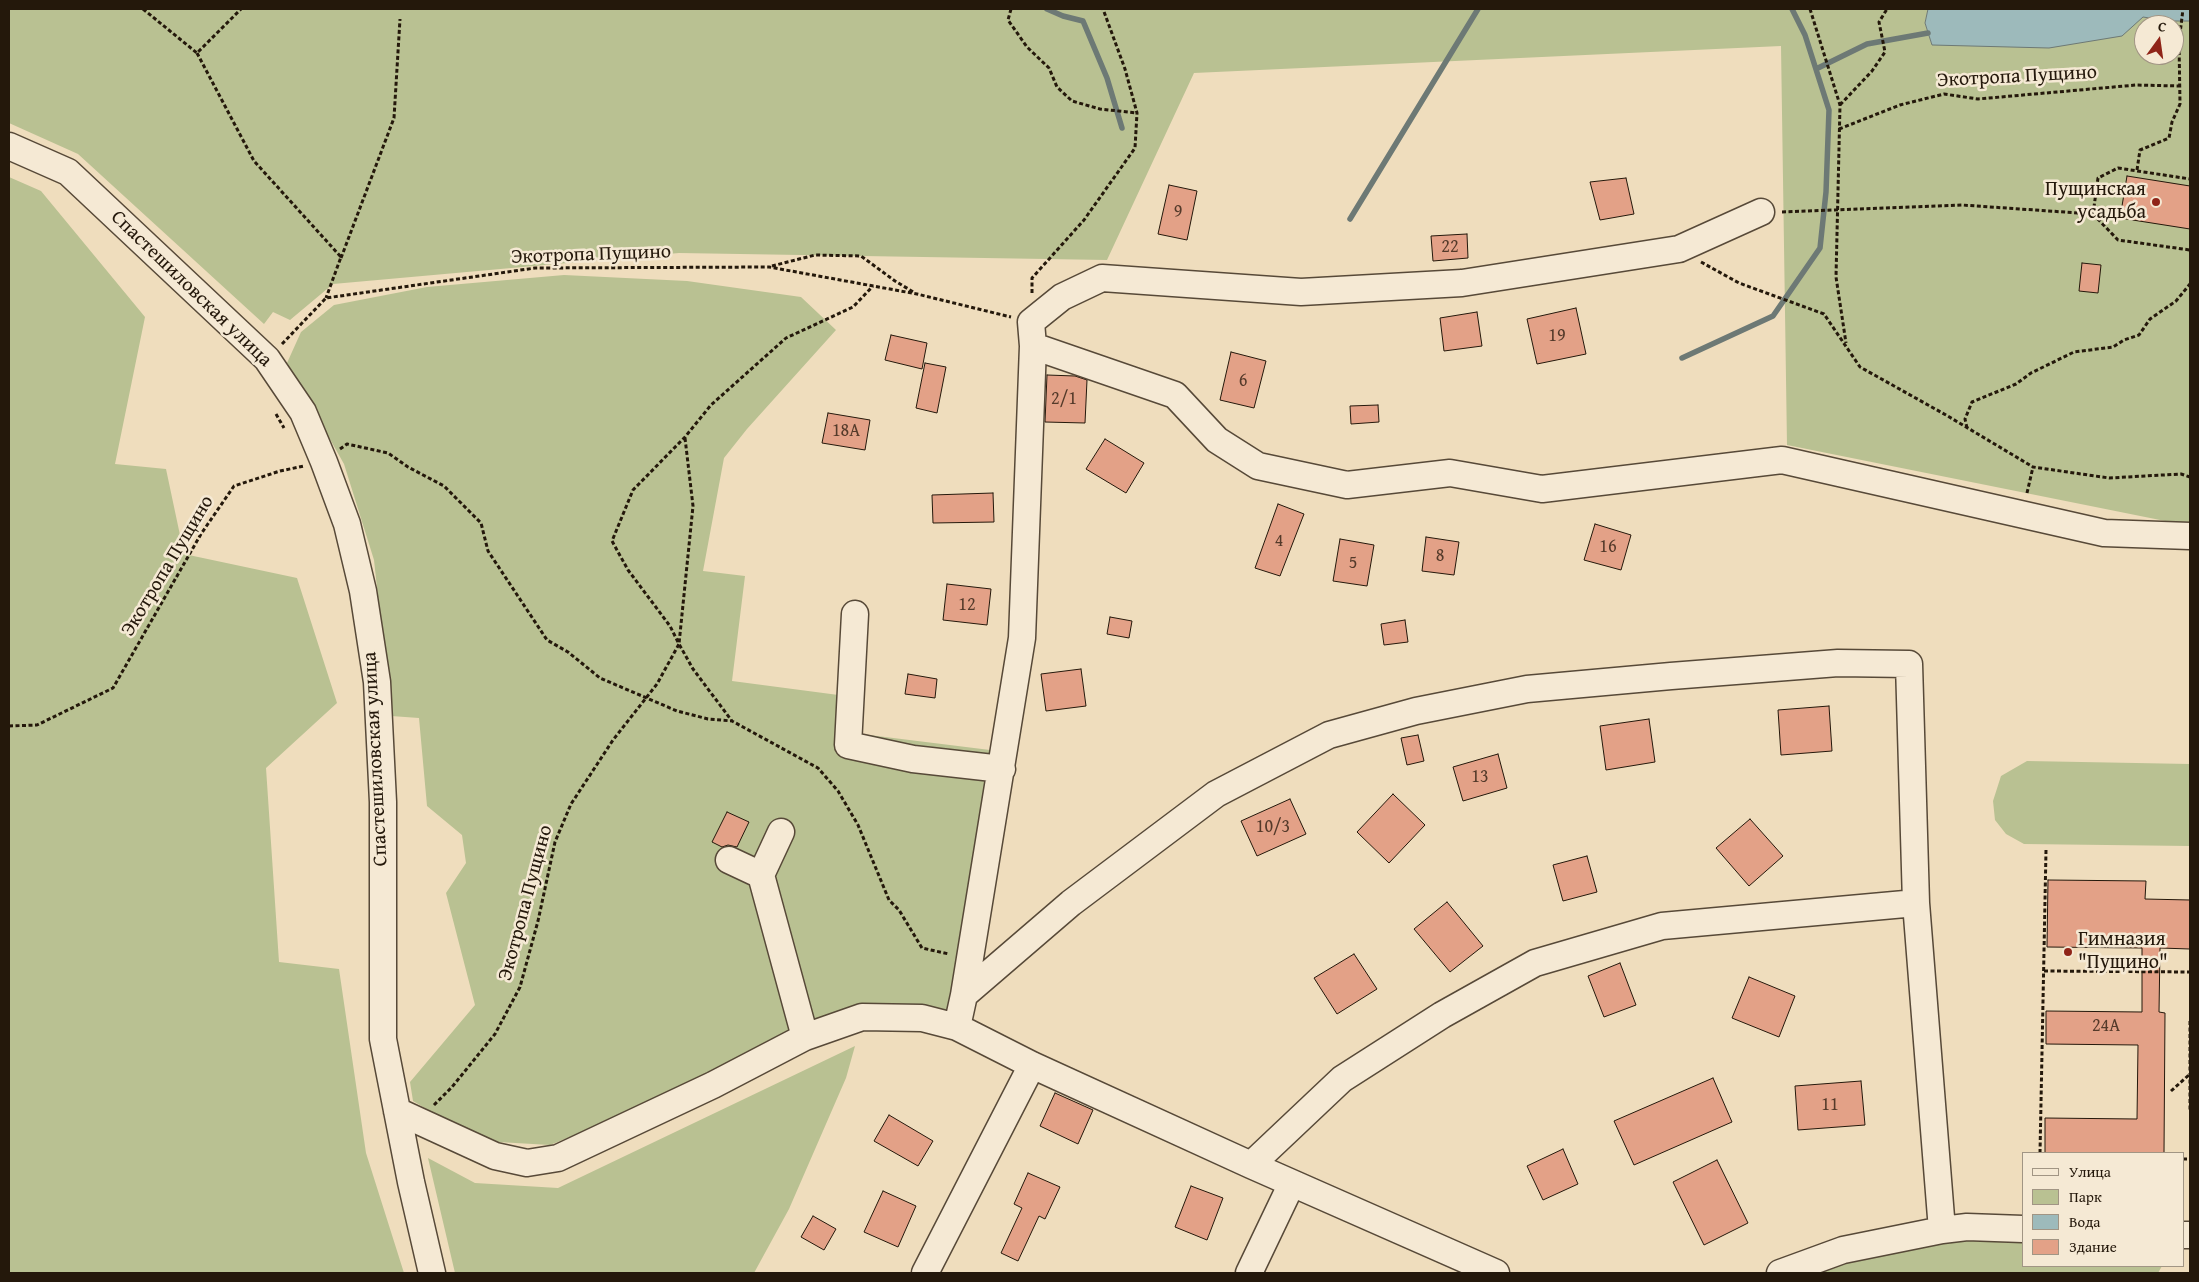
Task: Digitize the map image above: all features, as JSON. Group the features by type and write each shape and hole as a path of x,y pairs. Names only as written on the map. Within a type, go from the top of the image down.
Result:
{"street":[{"name":"Спастешиловская улица","path":"9,146 68,172 267,359 303,412 324,462 347,524 362,591 377,682 382,802 383,1039 432,1273"},
{"path":"957,1027 1002,769 1022,638 1032,334 1062,298 1102,278 1300,292 1462,283 1680,249 1761,212"},
{"path":"1032,334 1175,395 1217,440 1258,466 1347,485 1450,473 1542,489 1782,460 2104,533 2190,536"},
{"path":"855,614 848,745 913,759 1002,769"},
{"path":"964,995 1071,903 1216,794 1329,735 1416,711 1537,688 1838,663 1909,664 1916,903 1955,1228"},
{"path":"781,832 761,875 805,1037"},
{"path":"729,860 761,875"},
{"path":"1250,1165 1342,1079 1442,1015 1535,963 1662,926 1916,903"},
{"path":"397,1111 495,1156 527,1163 558,1158 713,1085 805,1037 862,1017 922,1018 957,1027 1032,1065 1250,1165 1496,1273"},
{"path":"925,1273 1032,1065"},
{"path":"1249,1273 1292,1183"},
{"path":"1780,1273 1843,1250 1955,1228 2022,1229"}],"path":[{"path":"143,9 197,53 254,161 341,257"},
{"path":"197,53 241,9"},
{"path":"1011,9 1008,20 1027,47 1049,68 1057,87 1072,101 1100,109 1137,113"},
{"path":"1032,334 1032,278 1084,220 1135,148 1137,113 1126,69 1103,9"},
{"path":"1810,9 1840,105 1836,277 1846,346"},
{"path":"1840,105 1872,71 1885,52 1879,22 1887,9"},
{"path":"2137,170 2140,150 2169,138 2172,122 2180,104 2179,42 2183,9"},
{"path":"267,359 326,298 394,118 400,19"},
{"name":"Экотропа Пущино","path":"1839,129 1900,104 1944,94 1978,99 2136,85 2180,86"},
{"path":"2093,214 2098,178 2118,168 2190,179"},
{"path":"1761,212 1837,211 1962,205 2093,214 2118,240 2190,250"},
{"path":"1680,249 1739,283 1824,314 1860,367 1968,428 2033,468 2109,478 2181,474 2190,476"},
{"name":"Экотропа Пущино","path":"769,267 815,255 861,256 895,281 917,294"},
{"name":"Экотропа Пущино","path":"326,298 535,268 769,267 917,294 1032,334"},
{"path":"1968,428 1965,419 1967,408 1972,402 2016,384 2031,373 2074,352 2113,347 2124,340 2139,335 2150,319 2176,301 2190,284"},
{"path":"732,721 692,669 670,626 628,570 612,541 633,490 685,438 711,405 786,338 853,307 873,286"},
{"name":"Экотропа Пущино","path":"397,1111 434,1106 452,1087 494,1034 520,987 538,921 555,842 571,804 613,740 646,699 679,644 693,506 685,438"},
{"name":"Экотропа Пущино","path":"9,726 37,725 113,688 200,534 234,486 280,471 324,462 347,444 388,453 408,467 444,486 481,523 488,551 547,640 568,652 600,678 677,711 708,719 732,721 818,768 838,791 858,826 889,900 899,910 922,948 948,953 969,966"},
{"path":"2027,493 2033,468"},
{"path":"2040,1152 2046,850"},
{"path":"2044,970 2190,972"},
{"path":"2190,1021 2190,1111"},
{"path":"2172,1091 2190,1074"}],"green space":[{"path":"9,9 1928,9 1925,23 1932,45 2134,18 2134,65 2184,65 2184,15 2143,15 2142,9 2190,9 2190,526 1787,445 1781,46 1194,73 1107,260 679,253 333,284 290,320 273,312 264,324 78,154 9,123"},
{"path":"9,177 41,191 145,317 115,464 166,469 184,554 297,578 337,703 266,768 279,962 339,969 366,1153 404,1273 9,1273"},
{"path":"564,275 687,281 801,297 836,330 747,429 724,458 703,571 745,576 732,681 846,696 845,732 990,750 951,1024 862,1018 550,1145 481,1141 413,1101 410,1082 475,1005 446,893 466,863 462,835 427,806 419,718 391,716 374,560 344,464 287,363 301,332 334,305 427,287"},
{"path":"2027,761 2190,764 2190,846 2024,844 2006,834 1995,820 1993,801 2001,776"},
{"path":"855,1046 846,1078 789,1209 754,1273 455,1273 428,1158 475,1183 558,1188"},
{"path":"1964,1236 2022,1236 2022,1267 2161,1267 2158,1273 1798,1273"}],"water":[{"path":"1928,9 2190,9 2190,21 2184,21 2184,15 2134,15 2134,25 2122,36 2049,48 1932,45 1925,23"}],"building":[{"name":"Пущинская усадьба","path":"2127,176 2190,186 2190,229 2120,218"},
{"path":"1626,178 1634,214 1600,220 1590,182"},
{"path":"1169,185 1197,191 1187,240 1158,234"},
{"path":"1467,234 1468,258 1433,261 1431,236"},
{"path":"2082,263 2101,265 2098,293 2079,291"},
{"path":"1576,308 1586,354 1537,364 1527,319"},
{"path":"1477,312 1482,346 1444,351 1440,318"},
{"path":"891,335 927,343 922,369 885,360"},
{"path":"1231,352 1266,361 1254,408 1220,400"},
{"path":"925,363 946,367 937,413 916,408"},
{"path":"1047,375 1075,376 1087,380 1085,423 1045,422"},
{"path":"1378,405 1379,422 1351,424 1350,406"},
{"path":"828,413 870,420 865,450 822,443"},
{"path":"1105,439 1144,463 1126,493 1086,469"},
{"path":"993,493 994,522 933,523 932,495"},
{"path":"1278,504 1304,514 1280,576 1255,568"},
{"path":"1595,524 1631,535 1621,570 1584,560"},
{"path":"1426,537 1459,542 1454,575 1422,571"},
{"path":"1340,539 1374,545 1367,586 1333,581"},
{"path":"947,584 991,589 987,625 943,620"},
{"path":"1110,617 1132,621 1129,638 1107,634"},
{"path":"1405,620 1408,642 1384,645 1381,624"},
{"path":"1081,669 1086,706 1046,711 1041,674"},
{"path":"908,674 937,679 935,698 905,694"},
{"path":"1829,706 1832,751 1781,755 1778,710"},
{"path":"1649,719 1655,762 1606,770 1600,726"},
{"path":"1418,735 1424,761 1407,765 1401,738"},
{"path":"1498,754 1507,788 1463,801 1453,767"},
{"path":"1393,794 1425,825 1389,863 1357,832"},
{"path":"1290,799 1306,834 1257,856 1241,821"},
{"path":"727,812 749,822 737,847 728,845 722,847 712,842"},
{"path":"1750,819 1783,856 1749,886 1716,848"},
{"path":"1587,856 1597,892 1563,901 1553,865"},
{"path":"2048,880 2146,881 2145,899 2190,900 2190,949 2160,948 2159,1012 2165,1013 2164,1152 2045,1152 2045,1118 2137,1119 2138,1045 2046,1044 2046,1011 2142,1012 2142,948 2047,947"},
{"path":"1447,902 1483,946 1450,972 1414,929"},
{"path":"1354,954 1377,989 1337,1014 1314,978"},
{"path":"1620,963 1636,1005 1604,1017 1588,976"},
{"path":"1749,977 1795,996 1779,1037 1732,1018"},
{"path":"1713,1078 1732,1122 1634,1165 1614,1121"},
{"path":"1861,1081 1865,1125 1798,1130 1795,1086"},
{"path":"1055,1093 1093,1110 1078,1144 1040,1126"},
{"path":"889,1115 933,1141 918,1166 874,1141"},
{"path":"1563,1149 1578,1184 1543,1200 1527,1166"},
{"path":"1717,1160 1748,1223 1704,1245 1673,1182"},
{"path":"1028,1173 1060,1187 1045,1219 1039,1216 1018,1261 1001,1253 1022,1208 1014,1204"},
{"path":"1191,1186 1223,1198 1207,1240 1175,1227"},
{"path":"883,1191 916,1206 898,1247 864,1232"},
{"path":"813,1216 836,1229 824,1250 801,1237"}],"waterway":[{"path":"1047,9 1063,16 1083,21 1107,78 1122,128"},
{"path":"1350,219 1478,9"},
{"path":"1682,358 1773,316 1820,248 1826,192 1829,110 1805,35 1792,9"},
{"path":"1816,69 1867,44 1928,33"}],"place":[{"name":"Пущинская усадьба","path":"2156,202"},
{"name":"Гимназия \"Пущино\"","path":"2068,952"}]}
